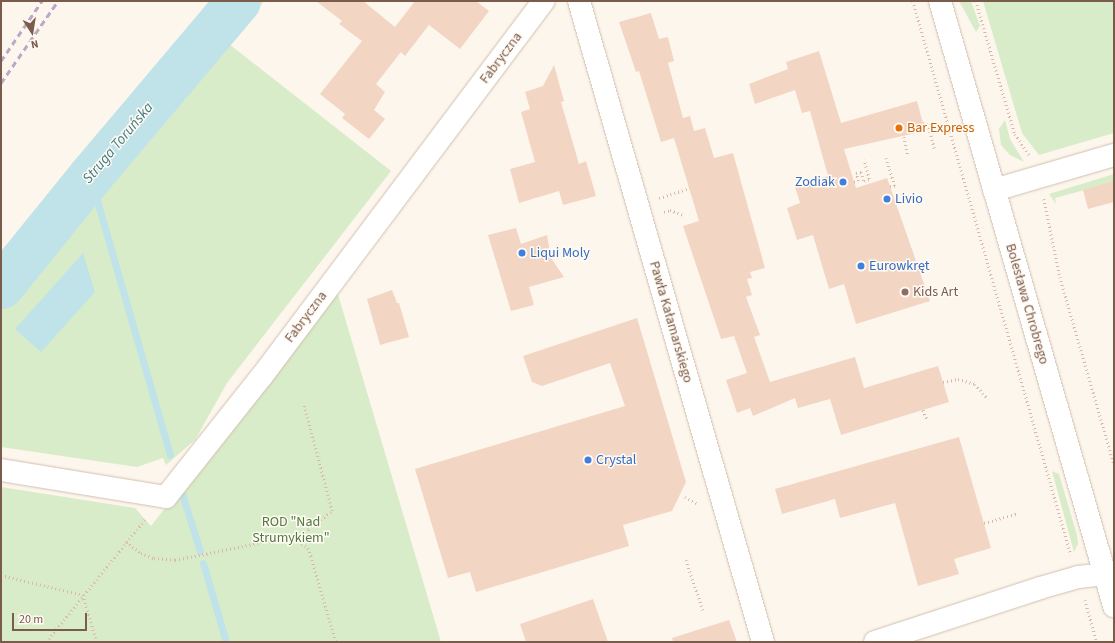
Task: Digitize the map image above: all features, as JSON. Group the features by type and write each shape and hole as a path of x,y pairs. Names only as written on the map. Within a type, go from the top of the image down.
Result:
{"street":[{"name":"Fabryczna","path":"1,470 166,497 262,376 544,1"},
{"name":"Pawła Kałamarskiego","path":"579,1 763,642"},
{"name":"Bolesława Chrobrego","path":"940,1 1114,606"},
{"path":"994,190 1114,155"},
{"path":"875,642 958,614 1078,578 1105,574"}],"path":[{"path":"913,1 1097,642"},
{"path":"976,1 1015,134 1033,161 1060,277 1114,464"},
{"path":"923,123 928,124 936,150"},
{"path":"904,138 908,156"},
{"path":"886,158 895,186 890,187"},
{"path":"854,182 858,181 856,173 861,172 864,181 869,179 864,160"},
{"path":"657,199 689,188"},
{"path":"659,213 670,210 684,215"},
{"path":"943,382 958,379 975,384 988,399"},
{"path":"295,539 332,511 304,406"},
{"path":"923,410 927,419"},
{"path":"984,523 1018,513"},
{"path":"46,642 126,542 141,553 154,558 175,560 287,537 295,539 308,548 336,642"},
{"path":"686,560 703,610"},
{"path":"1,575 83,595"},
{"path":"83,595 97,642"}],"green space":[{"path":"213,1 264,1 229,44 391,171 227,383 195,440 166,465 163,458 137,467 1,447 1,262"},
{"path":"959,1 971,1 980,26 976,32"},
{"path":"983,1 1114,1 1114,133 1039,155 1022,133"},
{"path":"1005,120 1010,139 1024,162 1010,155 1001,145 999,129"},
{"path":"1114,174 1114,182 1055,198 1056,204 1049,194"},
{"name":"ROD \"Nad Strumykiem\"","path":"337,291 441,642 1,642 1,487 135,508 151,526"},
{"path":"1052,471 1059,474 1077,535 1078,544 1074,552"}],"water":[{"path":"83,253 95,292 41,352 15,329"}],"building":[{"path":"316,1 363,1 395,27 415,1 476,1 489,11 460,49 429,25 405,56 401,52 376,84 385,92 374,110 385,119 369,139 342,118 345,114 320,94 362,41 339,24 342,21"},
{"path":"651,13 659,39 668,37 674,61 668,63 683,118 690,116 694,131 705,128 714,158 733,153 765,268 750,272 752,278 747,279 752,295 746,297 760,335 754,337 770,382 855,357 864,388 938,366 949,402 841,435 830,399 798,408 795,398 753,416 750,408 737,413 726,380 747,373 734,336 721,339 683,226 699,221 674,138 661,142 639,71 636,72 619,22"},
{"path":"819,51 841,123 917,101 925,131 844,149 856,188 887,178 930,301 856,324 844,284 829,289 813,235 797,240 787,208 800,203 795,187 828,176 810,111 802,113 795,90 755,104 749,84 788,69 786,62"},
{"path":"554,65 564,101 561,102 579,164 586,161 596,196 563,205 559,191 519,203 510,169 535,162 521,112 530,109 525,92 543,86"},
{"path":"1114,181 1114,202 1088,209 1083,190"},
{"path":"516,228 521,244 547,235 551,258 564,277 529,287 534,305 511,311 488,235"},
{"path":"392,290 397,303 399,303 409,337 380,345 367,299"},
{"path":"637,318 686,482 672,511 623,525 629,546 476,592 470,572 448,578 415,469 625,406 610,363 542,386 532,382 523,356"},
{"path":"959,437 991,548 954,559 959,574 918,586 895,503 840,518 835,499 782,514 775,489"},
{"path":"593,599 608,642 526,642 520,624"},
{"path":"729,620 737,642 673,642 672,638"}],"waterway":[{"name":"Struga Toruńska","path":"1,286 90,176 238,1"},
{"path":"90,176 170,455"},
{"path":"182,494 200,551"},
{"path":"203,563 226,642"}],"railway":[{"path":"1,61 42,1"},
{"path":"1,83 58,1"}],"place":[{"name":"Bar Express","path":"899,128"},
{"name":"Zodiak","path":"843,182"},
{"name":"Livio","path":"887,199"},
{"name":"Liqui Moly","path":"522,253"},
{"name":"Eurowkręt","path":"861,266"},
{"name":"Kids Art","path":"905,292"},
{"name":"Crystal","path":"588,460"}]}
